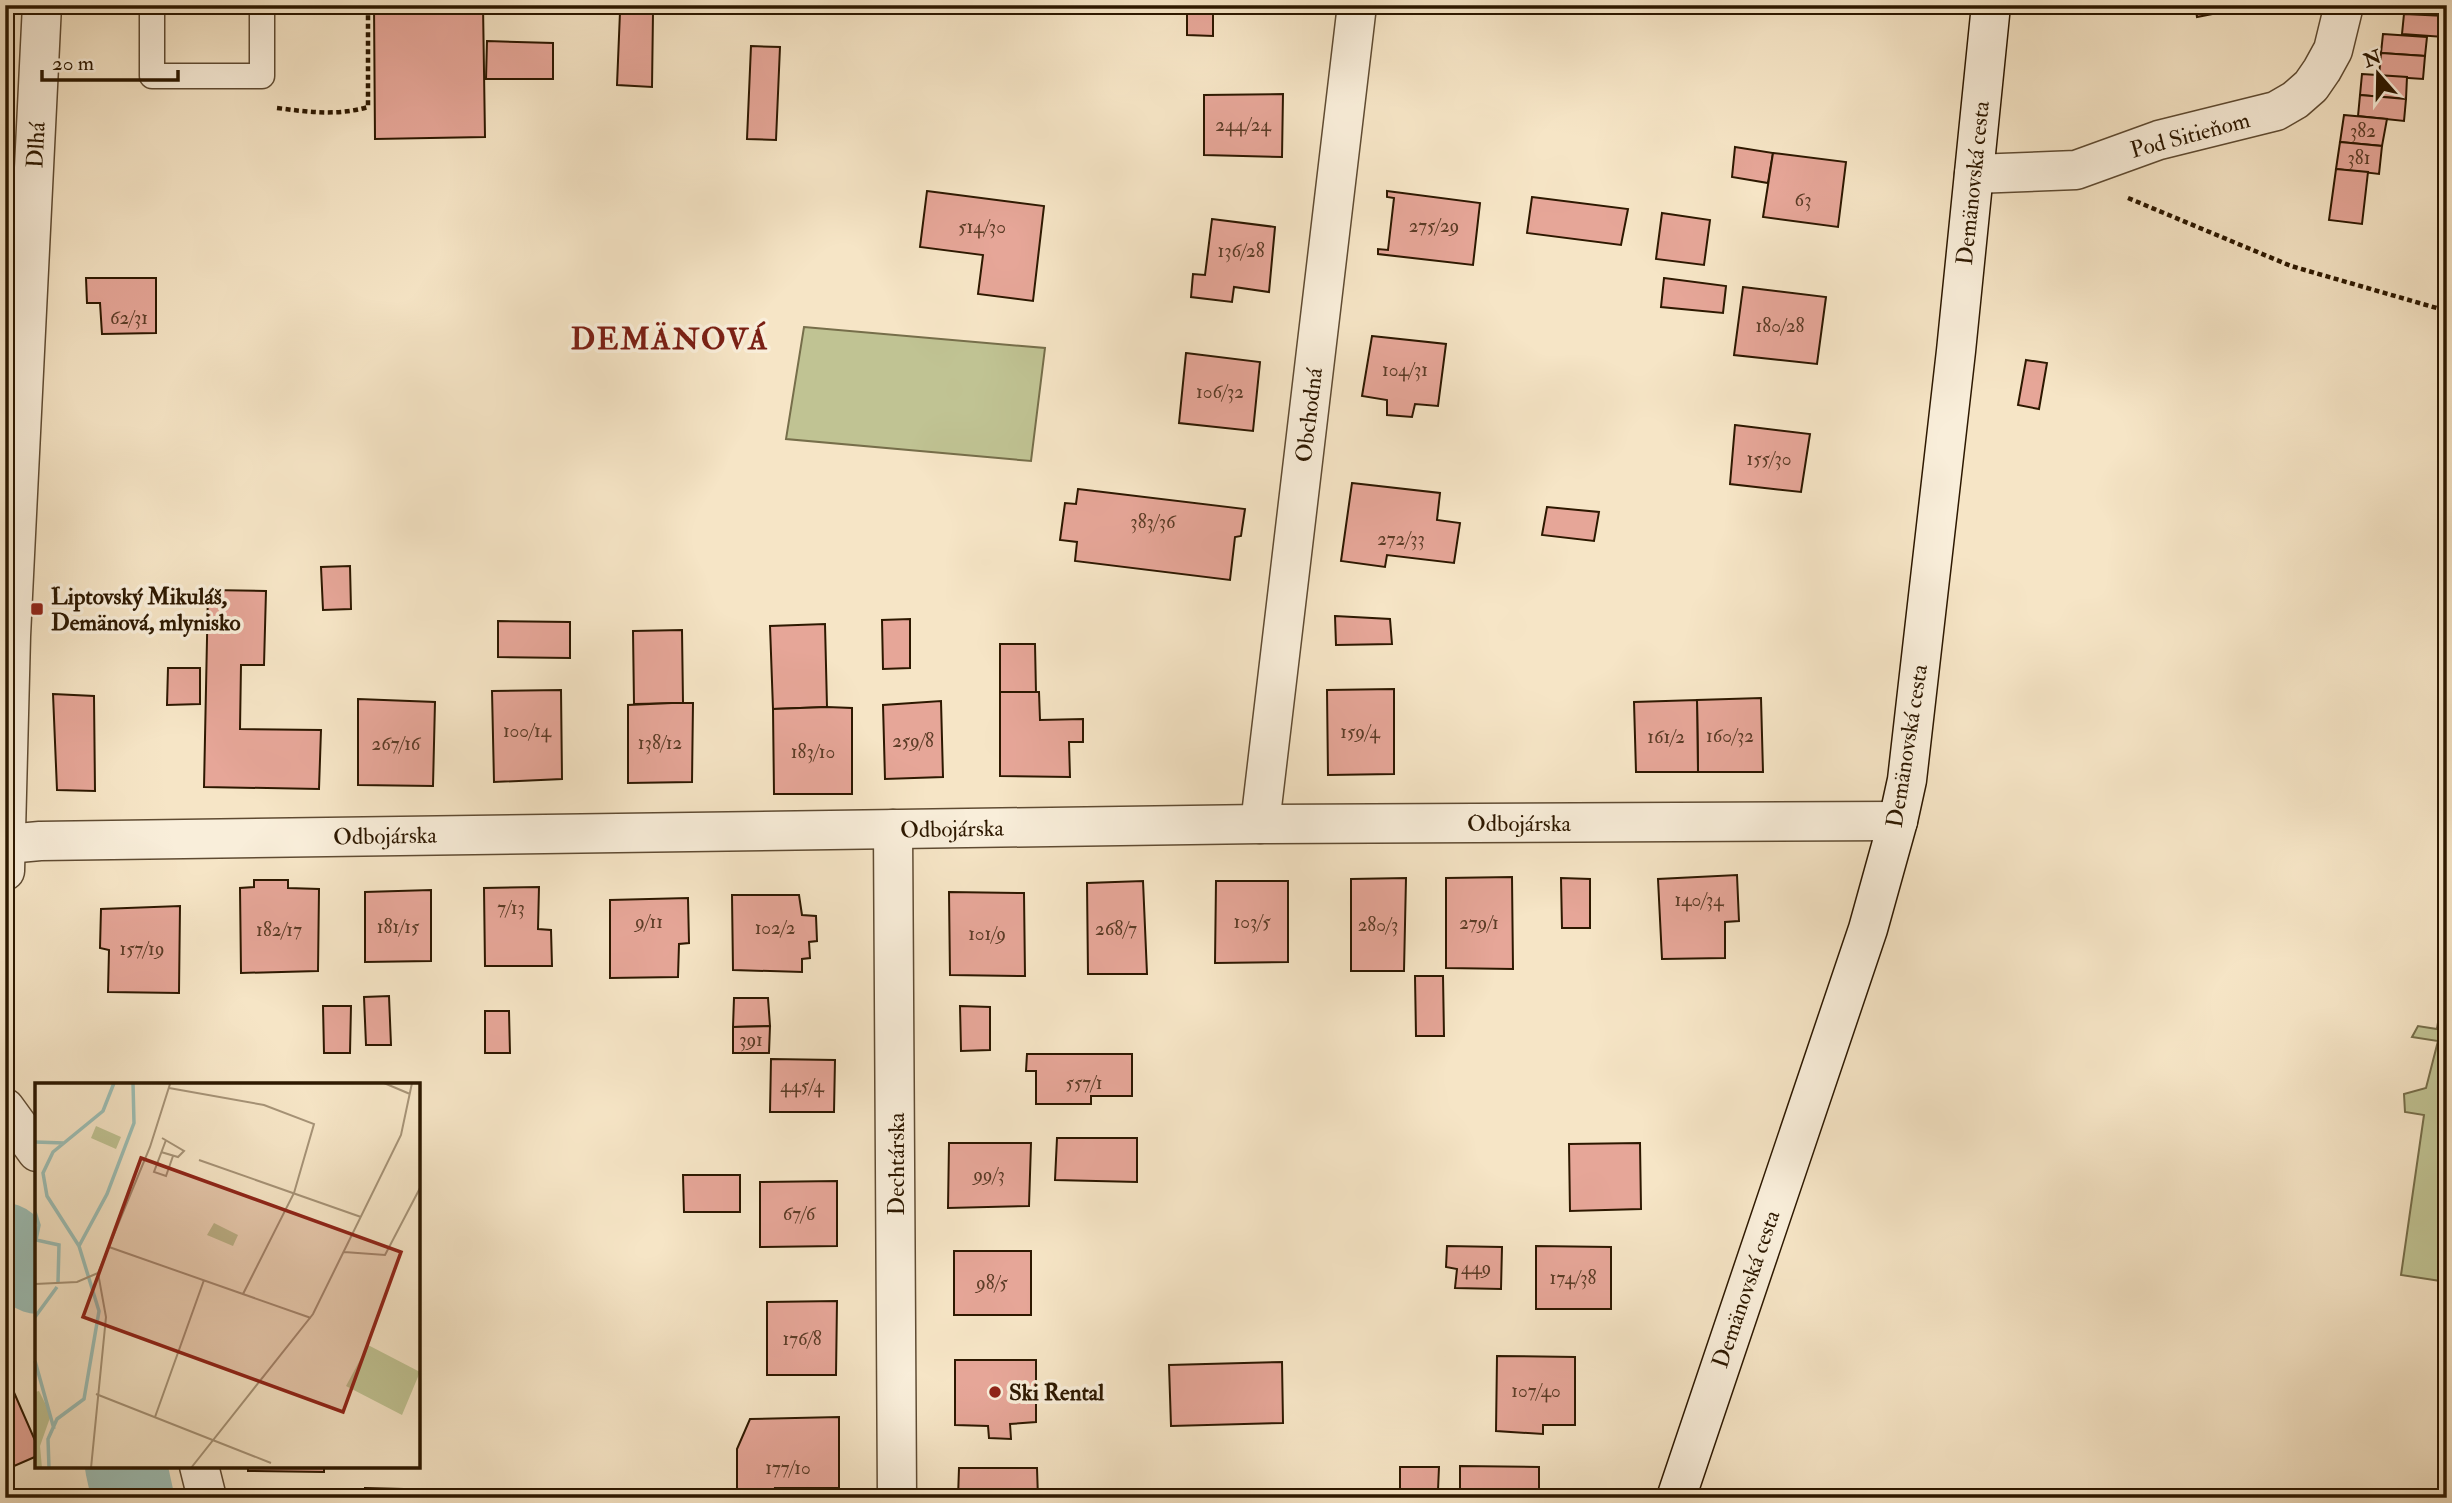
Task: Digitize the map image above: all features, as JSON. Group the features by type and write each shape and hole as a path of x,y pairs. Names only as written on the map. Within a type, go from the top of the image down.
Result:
{"street":[{"name":"Dlhá","path":"6,858 11,636 42,5"},
{"name":"Obchodná","path":"1260,824 1357,5"},
{"name":"Demänovská cesta","path":"1676,1498 1868,929 1907,780 1991,5"},
{"name":"Pod Sitieňom","path":"1974,174 2076,170 2159,141 2276,111 2311,86 2322,70 2333,50 2344,5"},
{"name":"Odbojárska","path":"6,858 40,841 1260,824 1898,821"},
{"name":"Dechtárska","path":"893,830 897,1498"},
{"path":"5,1108 35,1149"},
{"path":"199,1468 206,1498"}],"lane":[{"path":"152,5 152,76 262,76 262,5"}],"path":[{"path":"262,76 261,107 326,115 348,113 368,107 368,5"},
{"path":"2076,170 2109,191 2291,266 2447,311"}],"green space":[{"path":"804,327 1045,348 1031,461 786,439"},
{"path":"2447,965 2447,1282 2401,1275 2424,1115 2405,1112 2404,1094 2426,1088 2438,1041 2412,1037 2418,1026 2437,1029"}],"building":[{"path":"374,5 483,5 485,137 375,139"},
{"path":"1187,5 1213,5 1213,36 1187,35"},
{"path":"2195,5 2258,5 2197,17"},
{"path":"2405,5 2447,5 2446,16 2404,14"},
{"path":"620,12 653,13 652,87 617,85"},
{"path":"2404,14 2446,16 2444,37 2402,34"},
{"path":"2383,34 2427,37 2425,56 2381,53"},
{"path":"487,41 553,43 553,79 486,79"},
{"path":"751,46 780,47 776,140 747,139"},
{"path":"2381,53 2425,56 2423,79 2379,76"},
{"path":"2362,74 2407,77 2406,99 2360,95"},
{"path":"1283,94 1282,157 1204,155 1204,95"},
{"path":"2360,95 2406,99 2404,121 2358,116"},
{"path":"2344,115 2387,119 2382,146 2340,142"},
{"path":"2340,142 2382,146 2379,174 2336,169"},
{"path":"1735,147 1773,153 1768,183 1732,177"},
{"path":"1773,153 1846,162 1838,227 1763,217"},
{"path":"2336,169 2368,172 2362,224 2329,220"},
{"path":"927,191 1044,206 1033,301 978,294 983,255 920,247"},
{"path":"1387,191 1480,203 1473,265 1378,254 1378,249 1388,250 1394,198 1387,197"},
{"path":"1532,197 1628,209 1621,245 1527,233"},
{"path":"1662,213 1710,220 1704,265 1656,259"},
{"path":"1212,219 1275,227 1269,292 1234,287 1232,302 1191,297 1193,274 1205,275"},
{"path":"86,278 156,278 156,333 102,334 100,303 87,303"},
{"path":"1664,278 1726,286 1723,313 1661,307"},
{"path":"1743,287 1826,297 1817,364 1734,355"},
{"path":"1372,336 1446,344 1438,406 1415,404 1412,417 1387,415 1387,400 1362,396"},
{"path":"1186,353 1260,362 1253,431 1179,423"},
{"path":"2026,360 2047,363 2039,409 2018,405"},
{"path":"1735,425 1810,434 1801,492 1730,484"},
{"path":"1352,483 1440,493 1437,520 1460,523 1454,563 1387,555 1385,567 1341,561"},
{"path":"1078,489 1245,509 1241,536 1235,537 1230,580 1075,561 1077,542 1060,540 1065,503 1076,504"},
{"path":"1547,507 1599,512 1594,541 1542,535"},
{"path":"350,566 351,609 323,610 321,567"},
{"path":"208,590 266,591 264,665 241,665 240,729 321,730 319,789 204,787"},
{"path":"1335,616 1390,619 1392,644 1336,645"},
{"path":"910,619 910,668 883,669 882,620"},
{"path":"498,621 570,622 570,658 498,657"},
{"path":"825,624 827,707 773,709 770,626"},
{"path":"682,630 683,703 634,704 633,631"},
{"path":"1000,644 1035,644 1036,693 1000,692"},
{"path":"168,668 200,668 200,704 167,705"},
{"path":"1394,689 1394,774 1328,775 1327,690"},
{"path":"561,690 562,779 494,782 492,691"},
{"path":"1000,692 1039,692 1040,720 1083,719 1083,742 1069,742 1070,777 1000,776"},
{"path":"53,694 94,696 95,791 57,790"},
{"path":"1761,698 1763,772 1698,772 1697,700"},
{"path":"358,699 435,702 433,786 358,785"},
{"path":"1697,700 1698,772 1636,772 1634,702"},
{"path":"941,701 943,777 885,779 883,705"},
{"path":"693,703 692,782 628,783 628,705"},
{"path":"852,708 852,794 774,794 773,709"},
{"path":"1737,875 1739,921 1725,922 1725,958 1662,959 1658,879"},
{"path":"1512,877 1513,969 1446,968 1446,878"},
{"path":"1406,878 1404,971 1351,971 1351,879"},
{"path":"1561,878 1590,879 1590,928 1562,928"},
{"path":"254,880 288,880 288,888 319,889 318,971 241,973 240,888 254,887"},
{"path":"1143,881 1147,974 1088,974 1087,883"},
{"path":"1216,881 1288,881 1288,962 1215,963"},
{"path":"539,887 538,929 551,930 552,966 485,966 484,888"},
{"path":"431,890 431,961 365,962 365,892"},
{"path":"949,892 1024,893 1025,976 950,975"},
{"path":"732,895 799,895 802,915 816,916 817,941 809,942 810,958 802,959 802,972 733,970"},
{"path":"688,898 689,943 679,944 678,977 610,978 610,900"},
{"path":"180,906 179,993 108,992 109,950 100,948 101,909"},
{"path":"1415,976 1443,976 1444,1036 1416,1036"},
{"path":"389,996 391,1045 366,1045 364,997"},
{"path":"734,998 768,998 770,1026 733,1027"},
{"path":"323,1006 351,1006 350,1053 324,1053"},
{"path":"960,1006 990,1007 990,1050 961,1051"},
{"path":"485,1011 509,1011 510,1053 485,1053"},
{"path":"770,1026 769,1053 733,1053 733,1027"},
{"path":"1027,1054 1132,1054 1132,1096 1091,1096 1091,1104 1036,1104 1036,1071 1026,1071"},
{"path":"771,1059 835,1060 834,1112 770,1112"},
{"path":"1057,1138 1137,1138 1137,1182 1055,1180"},
{"path":"949,1143 1031,1143 1029,1206 948,1208"},
{"path":"1640,1143 1641,1209 1570,1211 1569,1144"},
{"path":"683,1175 740,1175 740,1212 684,1212"},
{"path":"837,1181 837,1246 760,1247 760,1182"},
{"path":"1447,1246 1502,1247 1501,1289 1455,1288 1457,1269 1446,1267"},
{"path":"1536,1246 1611,1247 1611,1309 1536,1309"},
{"path":"954,1251 1031,1251 1031,1315 954,1315"},
{"path":"837,1301 836,1375 767,1375 767,1302"},
{"path":"1497,1356 1575,1357 1575,1425 1543,1425 1543,1434 1496,1431"},
{"path":"955,1360 1036,1360 1036,1422 1010,1424 1011,1439 989,1438 988,1426 955,1425"},
{"path":"1282,1362 1283,1423 1171,1426 1169,1365"},
{"path":"9,1381 35,1440 35,1457 5,1470 5,1383"},
{"path":"839,1417 839,1488 775,1488 776,1498 737,1498 737,1449 750,1419"},
{"path":"1460,1466 1539,1467 1539,1498 1460,1498"},
{"path":"1400,1467 1439,1467 1438,1490 1400,1491"},
{"path":"248,1468 324,1468 324,1472 248,1471"},
{"path":"959,1468 1037,1468 1038,1498 958,1498"},
{"path":"365,1488 403,1489 403,1498 365,1498"}],"waterway":[{"path":"5,1244 35,1271"},
{"path":"126,1468 133,1498"}],"place":[{"name":"Liptovský Mikuláš, Demänová, mlynisko","path":"37,609"},
{"name":"Ski Rental","path":"995,1392"}],"district":[{"name":"DEMÄNOVÁ","path":"670,339"}]}
